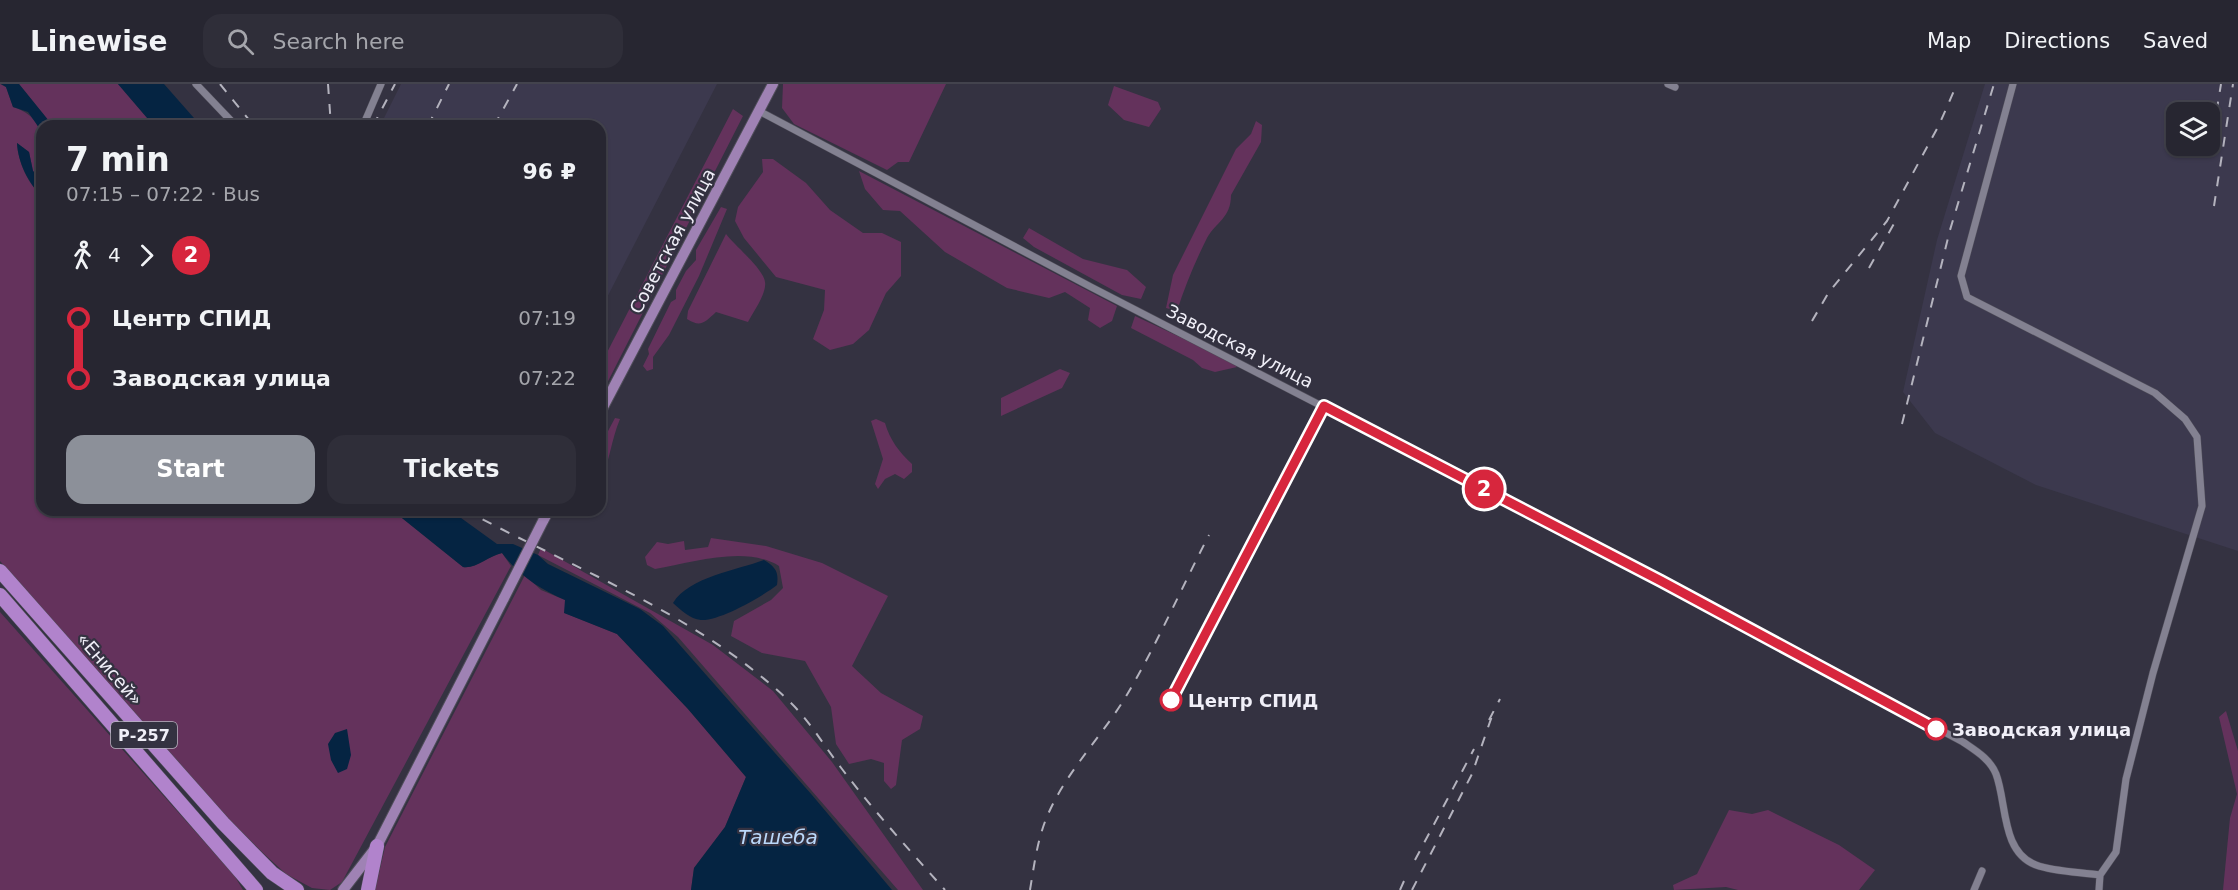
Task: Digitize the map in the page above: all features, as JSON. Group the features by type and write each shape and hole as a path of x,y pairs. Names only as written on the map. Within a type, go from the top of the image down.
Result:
{"highway":[{"name":"«Енисей»","path":"0,571 223,823 272,873 297,890"},
{"name":"«Енисей»","path":"0,595 256,890"},
{"path":"368,890 377,846"}],"main road":[{"name":"Советская улица","path":"606,402 773,84"},
{"path":"343,890 377,846 546,516"}],"street":[{"path":"196,84 230,120"},
{"path":"366,120 381,84"},
{"path":"2013,84 1961,276 1967,297 2155,393 2185,418 2197,437 2202,506 2129,768 2116,852 2100,875 2099,890"},
{"name":"Заводская улица","path":"759,111 1091,287 1661,581 1962,742 1978,752 1995,774 2012,842 2022,856 2044,867 2100,875"},
{"path":"1974,890 1982,871"}],"shaded area":[{"path":"0,84 6,87 13,107 25,112 36,123 36,174 33,171 29,152 17,143 19,158 36,189 36,516 399,516 463,567 473,566 502,553 511,566 342,882 330,890 312,888 286,874 262,852 229,819 0,561"},
{"path":"19,84 118,84 149,120 48,120"},
{"path":"401,84 717,84 606,299 606,120 383,120"},
{"path":"783,84 946,84 909,162 898,162 887,170 794,124 782,108"},
{"path":"1985,84 2238,84 2238,551 2036,485 1935,433 1903,392 1937,240"},
{"path":"1114,86 1158,102 1161,109 1149,127 1124,120 1108,105"},
{"path":"733,109 743,116 606,385 606,354"},
{"path":"1256,121 1262,125 1261,142 1231,195 1229,209 1207,238 1190,274 1177,311 1166,308 1173,275 1236,149 1251,134"},
{"path":"762,159 773,159 806,183 830,210 863,233 882,233 901,242 901,276 886,293 869,330 853,344 830,350 813,339 824,310 825,290 776,277 744,238 735,221 738,207 763,172"},
{"path":"859,171 1117,306 1112,321 1100,328 1088,320 1090,308 1065,292 1049,298 1007,288 945,252 900,211 883,210 865,189"},
{"path":"721,207 727,209 699,276 669,335 653,357 653,369 647,371 643,366 649,354 648,349 671,302 676,299 676,290 686,271 696,260 696,250"},
{"path":"1029,228 1083,259 1127,270 1146,287 1141,299 1122,295 1034,247 1023,238"},
{"path":"726,234 763,276 765,286 762,297 748,322 716,312 703,323 692,322 687,319 688,311"},
{"path":"1135,316 1225,358 1237,367 1215,372 1202,368 1193,360 1131,328"},
{"path":"1060,369 1070,373 1062,388 1001,416 1001,398"},
{"path":"615,418 620,419 606,466 606,435"},
{"path":"876,419 885,423 896,445 912,464 912,472 904,479 895,474 885,479 878,489 875,484 883,459 871,421"},
{"path":"711,538 766,546 822,563 888,596 852,666 881,693 923,716 920,729 902,740 896,785 891,789 884,781 884,763 871,759 849,764 836,744 831,707 805,661 762,653 731,636 734,621 771,600 783,588 779,566 765,560 735,556 655,569 647,565 645,557 657,542 668,544 684,541 685,550 708,547"},
{"path":"541,548 713,645 773,691 832,762 923,890 898,890 678,637 650,613 538,555"},
{"path":"525,575 541,590 565,600 565,613 617,634 688,709 746,777 725,827 694,868 691,890 375,890 385,847"},
{"path":"0,612 234,875 243,890 0,890"},
{"path":"2226,711 2238,751 2238,890 2223,890 2230,818 2237,794 2219,717"},
{"path":"1729,810 1752,814 1768,810 1839,845 1875,870 1859,890 1738,890 1726,887 1674,890 1673,885 1697,874"}],"water":[{"path":"1,84 19,84 48,120 36,120 36,123 28,112 13,107 6,87"},
{"path":"118,84 164,84 196,120 149,120"},
{"path":"17,143 29,152 33,171 36,174 36,189 25,172"},
{"name":"Ташеба","path":"399,516 458,516 497,544 513,544 538,555 548,564 640,609 663,626 812,795 892,890 691,890 694,868 725,827 746,777 688,709 617,634 564,613 565,600 530,581 502,553 473,566 463,567"},
{"path":"764,560 775,570 777,585 741,607 701,620 689,616 673,603 680,594 702,581"},
{"path":"347,729 351,755 347,769 338,773 331,760 328,744 335,733"}],"railway":[{"path":"220,84 249,120"},
{"path":"328,84 331,120"},
{"path":"376,120 395,84"},
{"path":"431,120 449,84"},
{"path":"497,120 517,84"},
{"path":"1812,321 1829,292 1887,221 1939,125 1957,84"},
{"path":"1902,424 1950,230 1994,84"},
{"path":"2218,102 2221,84"},
{"path":"2214,206 2233,84"},
{"path":"1869,268 1896,220"},
{"path":"476,516 634,595 715,643 753,670 797,709 867,800 945,890"},
{"path":"1030,890 1040,836 1054,802 1128,693 1209,535"},
{"path":"1489,720 1500,699"},
{"path":"1412,890 1472,774 1493,713"},
{"path":"1415,860 1474,749"},
{"path":"1400,890 1404,881"}],"bus line":[{"name":"2","path":"1171,700 1324,406 1726,615 1936,729"}],"place":[{"name":"Центр СПИД","path":"1171,700"},
{"name":"Заводская улица","path":"1936,729"}]}
